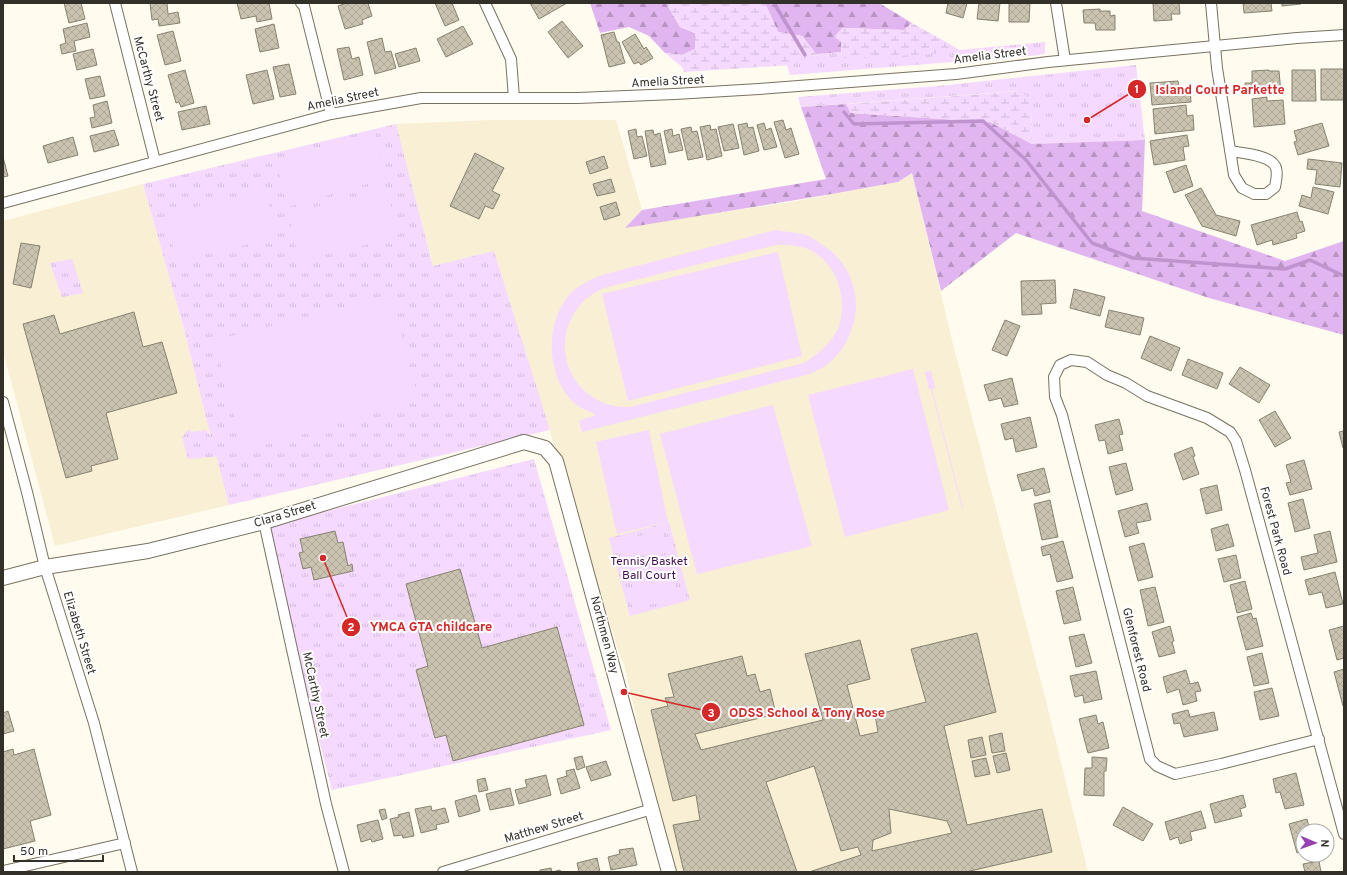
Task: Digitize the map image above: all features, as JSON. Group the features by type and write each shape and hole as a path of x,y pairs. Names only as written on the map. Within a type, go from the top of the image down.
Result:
{"street":[{"name":"McCarthy Street","path":"115,3 155,161"},
{"path":"485,3 511,59 514,98"},
{"path":"1056,3 1065,60"},
{"path":"1211,3 1214,46 1230,151 1234,176 1242,188 1254,194 1266,194 1275,187 1277,174 1276,168 1272,162 1260,156 1230,151"},
{"path":"304,4 331,114"},
{"name":"Amelia Street","path":"3,203 331,114 421,98 622,97 759,89 956,74 1065,60 1297,38 1344,35"},
{"name":"Forest Park Road","path":"1054,377 1060,365 1071,360 1087,362 1107,375 1126,383 1147,396 1207,418 1230,432 1236,441 1344,834"},
{"name":"Glenforest Road","path":"1054,377 1055,397 1062,415 1150,759 1157,766 1175,774 1319,739"},
{"name":"Elizabeth Street","path":"3,402 45,567 94,723 132,872"},
{"name":"Clara Street","path":"3,578 45,567 148,551 264,522 524,442 545,448 556,461"},
{"name":"Northmen Way","path":"556,461 668,872"},
{"name":"McCarthy Street","path":"264,522 326,804 344,872"},
{"name":"Matthew Street","path":"443,872 652,809"},
{"path":"3,871 125,843"}],"shaded area":[{"path":"492,120 616,120 642,210 626,227 791,202 898,182 912,173 953,344 1045,697 1088,872 672,872 624,664 620,656 494,251 433,266 396,124"},
{"path":"143,184 184,329 229,505 55,546 3,351 3,221"}],"green space":[{"path":"590,3 666,3 680,27 695,33 695,49 682,55 665,53 649,36 629,27 600,33"},
{"path":"666,3 765,3 778,32 802,36 816,54 805,59 796,59 792,65 684,72 682,67 665,53 682,55 695,49 695,33 680,27"},
{"path":"765,3 879,3 912,23 904,30 842,28 841,52 816,54 802,36 778,32"},
{"path":"912,23 955,47 945,53 847,59 841,57 842,43 834,37 842,28 904,30"},
{"path":"1045,42 1045,53 1040,55 790,75 787,65 792,65 796,59 805,59 816,54 841,52 841,56 945,53 955,47 959,50"},
{"path":"1136,65 1145,140 1032,144 1031,100 1019,91 801,107 798,97 938,86"},
{"path":"1020,91 1031,100 1032,144 990,122 851,113 846,104"},
{"path":"846,104 851,113 990,122 1032,144 1145,140 1142,211 1285,261 1344,241 1344,335 1209,298 1016,233 941,291 912,173 898,182 625,228 642,210 826,179 801,107"},
{"path":"396,124 433,266 494,251 550,430 229,505 216,455 214,457 188,459 182,437 189,429 191,432 206,430 211,437 184,329 143,184"},
{"path":"375,132 385,179 287,207 276,159"},
{"path":"388,190 398,237 299,261 288,213"},
{"path":"266,191 276,238 176,261 166,213"},
{"path":"776,230 799,233 808,236 824,246 838,258 848,272 854,288 856,304 854,321 849,337 840,352 827,365 810,374 582,432 579,421 596,415 576,405 564,392 553,363 553,332 557,317 564,303 573,291 602,275","holes":["776,245 794,246 812,251 830,267 840,288 842,308 837,331 826,345 809,360 804,363 630,407 615,406 598,400 585,391 574,379 568,364 565,349 566,333 572,317 582,303 591,295 607,287"]},
{"path":"778,252 802,356 628,401 602,294"},
{"path":"72,259 83,293 62,297 50,263"},
{"path":"391,296 419,401 243,451 215,340"},
{"path":"913,369 949,510 845,537 808,395"},
{"path":"931,371 935,388 932,389 963,508 931,389 929,389 925,372"},
{"path":"773,405 812,546 697,574 660,434"},
{"path":"649,430 668,522 617,534 596,442"},
{"path":"534,459 611,730 332,790 264,527"},
{"name":"Tennis/Basket Ball Court","path":"669,522 690,600 630,616 609,538"},
{"path":"662,530 667,549 625,560 621,541"},
{"path":"668,554 673,573 632,584 627,565"},
{"path":"674,578 679,597 638,608 633,589"}],"building":[{"path":"64,3 81,3 85,19 69,23"},
{"path":"150,3 167,3 168,14 178,12 180,23 159,26 158,19 152,20"},
{"path":"237,3 269,3 272,19 257,22 256,16 241,19"},
{"path":"347,3 368,3 372,16 362,20 363,24 345,29 338,6"},
{"path":"435,3 452,3 459,20 445,26"},
{"path":"530,3 567,3 539,19"},
{"path":"948,3 967,3 963,18 946,13"},
{"path":"979,3 1000,3 998,21 977,19"},
{"path":"1009,3 1030,3 1029,22 1009,22"},
{"path":"1153,3 1179,3 1180,14 1171,14 1172,20 1154,21"},
{"path":"1243,3 1271,3 1272,11 1244,13"},
{"path":"1282,3 1301,3 1301,4 1282,6"},
{"path":"1100,9 1100,11 1110,11 1110,16 1115,15 1115,30 1096,30 1095,23 1084,23 1083,10"},
{"path":"562,21 583,46 568,58 548,32"},
{"path":"87,23 90,37 74,41 76,51 62,54 60,45 66,43 63,29"},
{"path":"274,24 279,48 260,52 255,29"},
{"path":"463,26 473,44 446,57 437,39"},
{"path":"173,31 181,61 165,65 157,35"},
{"path":"614,32 617,42 619,42 625,63 609,67 601,35"},
{"path":"635,34 644,49 646,47 653,58 641,65 639,62 634,64 622,42"},
{"path":"382,38 385,52 391,51 396,68 375,74 367,42"},
{"path":"349,47 352,59 359,57 363,75 344,80 337,49"},
{"path":"416,48 420,61 399,67 395,54"},
{"path":"93,49 97,65 77,70 73,54"},
{"path":"289,64 296,94 280,97 273,67"},
{"path":"1321,69 1344,69 1344,100 1321,100"},
{"path":"185,70 194,103 181,107 179,102 176,103 168,75"},
{"path":"267,70 274,99 253,104 246,75"},
{"path":"1292,70 1315,70 1316,101 1292,101"},
{"path":"1252,71 1279,71 1281,93 1246,95 1245,83 1252,83"},
{"path":"100,76 105,96 90,99 85,79"},
{"path":"1178,81 1179,89 1190,88 1191,102 1152,105 1150,83"},
{"path":"1267,97 1267,101 1283,100 1285,124 1254,127 1252,99"},
{"path":"107,101 112,123 92,128 90,118 95,117 93,105"},
{"path":"1186,105 1187,116 1193,115 1194,130 1155,134 1153,109"},
{"path":"206,106 210,124 182,130 178,112"},
{"path":"783,120 786,130 791,128 799,154 785,158 774,122"},
{"path":"747,123 748,128 753,127 759,151 744,155 738,125"},
{"path":"764,123 766,130 771,128 777,147 764,150 757,125"},
{"path":"1322,123 1329,146 1298,155 1294,142 1297,141 1294,131"},
{"path":"733,124 739,148 724,151 718,127"},
{"path":"710,125 711,130 716,129 722,156 707,160 700,127"},
{"path":"691,127 692,132 697,131 703,157 688,160 681,129"},
{"path":"636,129 637,137 642,136 647,156 634,159 628,131"},
{"path":"672,129 673,136 679,134 683,150 669,153 664,131"},
{"path":"114,130 119,145 94,152 90,136"},
{"path":"653,130 654,135 660,133 666,164 651,167 645,131"},
{"path":"1187,135 1189,146 1183,147 1185,160 1154,165 1150,141"},
{"path":"73,137 78,155 48,163 43,146"},
{"path":"475,153 504,168 492,191 500,195 493,209 485,206 479,219 450,206"},
{"path":"604,156 608,168 590,174 586,162"},
{"path":"3,157 8,176 3,177"},
{"path":"1308,159 1342,163 1340,187 1315,184 1317,170 1307,169"},
{"path":"1186,165 1193,186 1174,193 1166,172"},
{"path":"611,179 615,192 597,196 593,184"},
{"path":"1313,187 1334,192 1328,214 1299,206 1302,195 1311,198"},
{"path":"1201,188 1216,215 1240,221 1236,236 1202,226 1185,195"},
{"path":"616,202 620,215 604,220 600,207"},
{"path":"1297,212 1305,231 1296,234 1297,238 1273,245 1272,240 1257,245 1251,225"},
{"path":"21,243 40,246 31,288 13,284"},
{"path":"1055,280 1056,303 1041,304 1042,314 1022,315 1021,281"},
{"path":"1074,289 1105,297 1100,316 1070,308"},
{"path":"1109,310 1144,318 1140,335 1105,327"},
{"path":"134,312 143,347 162,342 177,393 106,413 118,459 91,466 92,471 66,478 23,324 54,315 60,334"},
{"path":"1005,320 1020,326 1007,356 992,350"},
{"path":"1150,336 1180,348 1171,371 1141,358"},
{"path":"1188,359 1223,373 1217,389 1182,375"},
{"path":"1240,367 1270,385 1259,403 1229,384"},
{"path":"1012,378 1018,404 1004,407 1001,398 989,401 984,385"},
{"path":"1275,411 1291,438 1275,447 1259,420"},
{"path":"1030,417 1037,447 1016,452 1013,438 1005,440 1001,424"},
{"path":"1119,419 1123,434 1119,435 1123,450 1108,454 1105,440 1099,441 1095,425"},
{"path":"1344,431 1344,447 1343,448 1339,432"},
{"path":"1192,447 1195,456 1193,457 1199,474 1183,480 1174,454"},
{"path":"1304,460 1312,489 1290,495 1286,483 1291,482 1286,465"},
{"path":"1126,463 1133,490 1116,495 1109,467"},
{"path":"1044,468 1050,492 1035,496 1033,488 1022,491 1017,475"},
{"path":"1217,485 1222,510 1206,514 1200,489"},
{"path":"1303,499 1310,528 1295,532 1288,503"},
{"path":"1050,500 1058,537 1042,540 1034,504"},
{"path":"1147,503 1151,520 1136,523 1139,533 1125,537 1118,511"},
{"path":"1228,524 1234,546 1216,551 1211,529"},
{"path":"335,531 338,543 343,542 348,566 352,564 353,571 314,580 311,567 303,569 299,553 303,552 300,539"},
{"path":"1330,531 1337,562 1304,570 1301,557 1318,553 1314,535"},
{"path":"1063,541 1073,578 1057,582 1050,554 1043,556 1041,547"},
{"path":"1144,543 1153,577 1138,581 1129,547"},
{"path":"1236,555 1241,578 1224,582 1218,559"},
{"path":"460,569 482,648 557,627 584,725 453,761 446,735 435,738 416,670 428,666 406,584"},
{"path":"1335,572 1343,604 1326,608 1322,592 1309,595 1305,580"},
{"path":"1245,581 1252,609 1237,613 1230,585"},
{"path":"1073,587 1081,620 1064,624 1056,591"},
{"path":"1155,587 1164,622 1148,626 1140,590"},
{"path":"1251,613 1253,619 1256,618 1263,646 1246,650 1237,617"},
{"path":"1170,626 1174,641 1172,642 1175,653 1159,657 1152,632"},
{"path":"1344,626 1344,658 1337,660 1329,630"},
{"path":"977,633 996,712 944,726 967,825 1042,809 1052,852 966,872 809,872 861,855 858,847 841,851 814,766 766,782 797,872 684,872 673,825 700,820 696,795 673,801 651,710 668,706 665,698 674,697 668,674 742,656 747,676 755,674 760,692 770,689 776,714 695,734 701,750 823,720 805,654 860,640 870,679 847,685 860,736 878,732 875,715 926,702 911,649","holes":["889,809 947,821 952,833 872,851 873,840 891,833"]},
{"path":"1084,634 1092,663 1076,667 1069,637"},
{"path":"1262,653 1269,683 1254,686 1247,657"},
{"path":"1344,669 1344,705 1343,706 1334,672"},
{"path":"1186,670 1190,684 1198,682 1201,691 1195,692 1197,701 1183,705 1179,689 1167,693 1163,677"},
{"path":"1096,671 1102,699 1084,703 1083,695 1075,697 1070,676"},
{"path":"1272,688 1279,716 1260,720 1254,692"},
{"path":"1188,710 1190,717 1214,712 1218,730 1184,737 1180,723 1174,724 1172,714"},
{"path":"8,711 14,731 3,734 3,713"},
{"path":"1096,715 1098,724 1103,722 1109,748 1088,753 1079,719"},
{"path":"1002,733 1005,751 992,753 989,736"},
{"path":"982,737 986,755 971,758 968,740"},
{"path":"13,749 14,755 34,749 51,815 30,821 35,841 3,849 3,752"},
{"path":"1006,753 1010,770 997,773 993,756"},
{"path":"582,756 585,767 577,770 574,758"},
{"path":"1092,757 1107,758 1106,771 1104,771 1104,796 1084,795 1085,768 1092,768"},
{"path":"986,758 990,774 975,777 972,761"},
{"path":"606,761 611,775 591,781 586,767"},
{"path":"574,769 580,788 561,794 557,779 567,776 566,771"},
{"path":"1296,773 1304,805 1285,809 1280,792 1276,793 1273,779"},
{"path":"546,775 551,795 519,804 515,790 527,787 525,780"},
{"path":"485,778 488,790 479,792 477,780"},
{"path":"510,788 514,805 490,810 486,794"},
{"path":"476,795 480,811 459,817 455,801"},
{"path":"1243,795 1246,807 1240,809 1242,816 1215,823 1210,804"},
{"path":"431,806 432,811 445,808 449,822 436,825 437,829 421,833 415,809"},
{"path":"1123,807 1153,824 1143,841 1113,825"},
{"path":"385,809 387,818 382,820 379,810"},
{"path":"1201,811 1206,828 1190,832 1192,840 1180,844 1178,837 1170,840 1165,822"},
{"path":"409,812 414,836 403,838 402,835 394,836 390,819 399,817 398,815"},
{"path":"1307,819 1308,823 1295,823 1295,846 1289,824"},
{"path":"378,820 383,839 372,842 371,839 361,842 357,825"},
{"path":"633,848 637,865 611,870 608,857 620,854 619,850"},
{"path":"597,858 600,872 579,872 577,863"},
{"path":"1319,863 1321,872 1305,872 1303,864"},
{"path":"551,868 552,872 540,872 540,870"}],"waterway":[{"path":"774,3 805,55"},
{"path":"844,112 854,124 983,121 1026,160 1092,243 1133,258 1285,269 1310,260 1344,276"}],"place":[{"name":"Island Court Parkette","path":"1087,120"},
{"name":"YMCA GTA childcare","path":"323,558"},
{"name":"ODSS School & Tony Rose","path":"624,692"}]}
